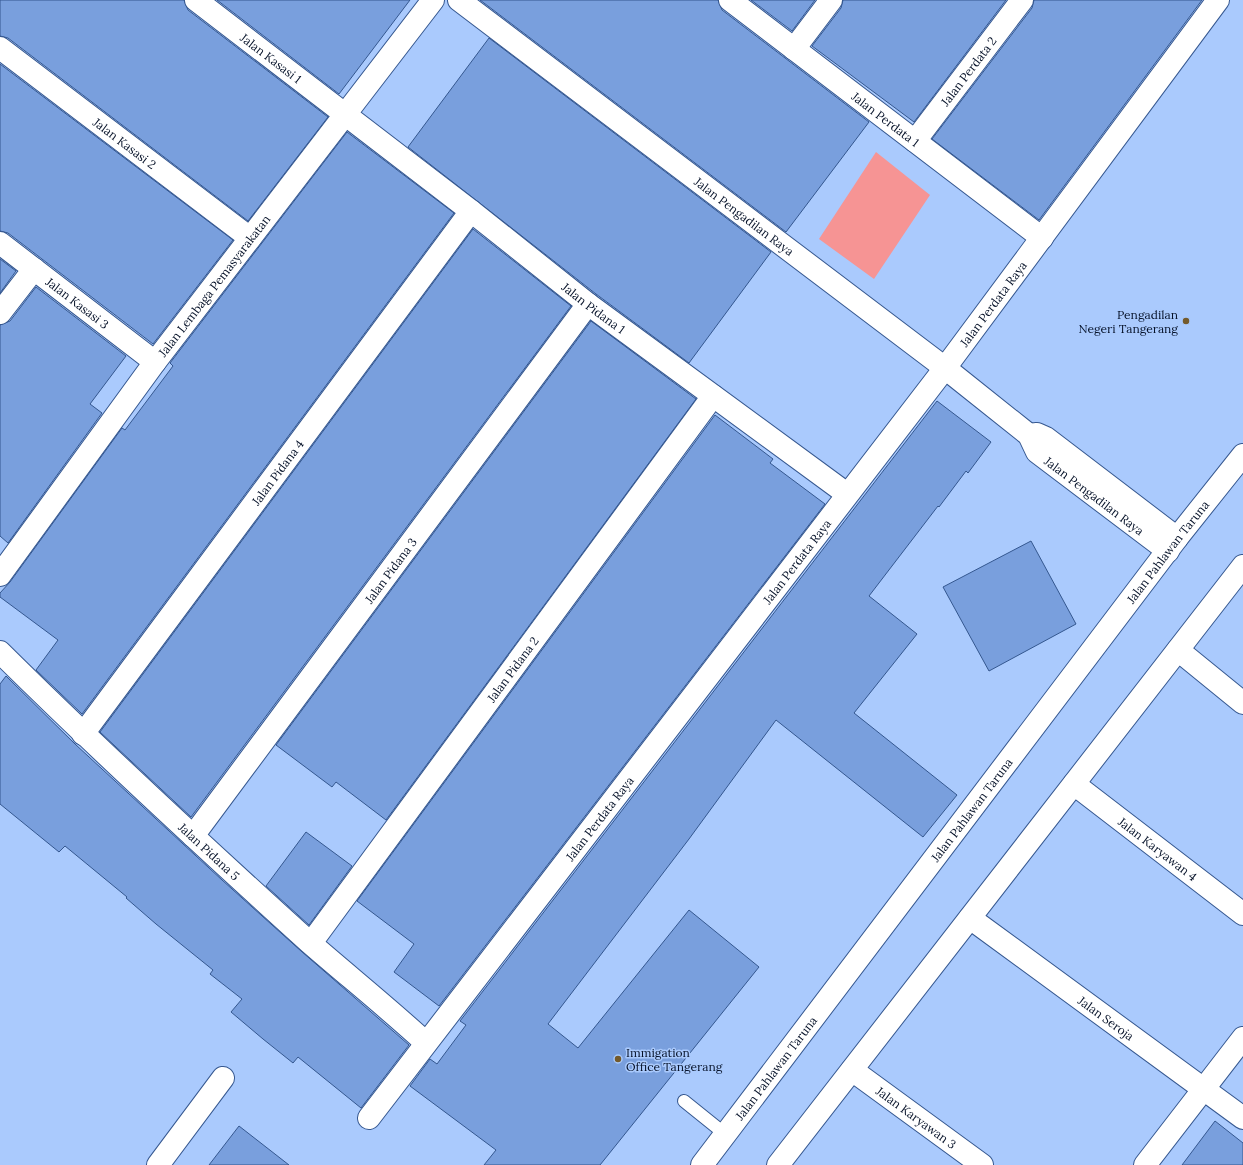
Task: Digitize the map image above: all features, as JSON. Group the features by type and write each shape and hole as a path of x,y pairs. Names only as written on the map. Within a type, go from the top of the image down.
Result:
{"street":[{"name":"Jalan Kasasi 1","path":"196,0 346,115"},
{"name":"Jalan Lembaga Pemasyarakatan","path":"0,575 155,362 433,0"},
{"name":"Jalan Pengadilan Raya","path":"459,0 945,368 1029,435 1037,452 1173,544"},
{"name":"Jalan Perdata 1","path":"730,0 1042,238"},
{"path":"794,49 831,0"},
{"name":"Jalan Perdata 2","path":"915,141 1022,0"},
{"name":"Jalan Perdata Raya","path":"369,1118 945,368 1218,0"},
{"name":"Jalan Kasasi 2","path":"0,48 250,238"},
{"name":"Jalan Pidana 1","path":"346,115 471,211 588,304 847,494"},
{"name":"Jalan Pidana 4","path":"83,734 471,211"},
{"name":"Jalan Kasasi 3","path":"0,243 155,362"},
{"path":"0,313 34,269"},
{"name":"Jalan Pidana 3","path":"193,836 588,304"},
{"name":"Jalan Pidana 2","path":"311,943 713,396"},
{"name":"Jalan Pahlawan Taruna","path":"702,1165 1173,544 1243,455"},
{"path":"778,1165 1242,569"},
{"path":"1178,650 1243,703"},
{"name":"Jalan Pidana 5","path":"0,652 83,734 193,836 311,943 426,1043"},
{"name":"Jalan Karyawan 4","path":"1074,784 1243,914"},
{"name":"Jalan Seroja","path":"970,918 1243,1118"},
{"path":"1145,1165 1243,1038"},
{"name":"Jalan Karyawan 3","path":"852,1070 982,1165"},
{"path":"158,1165 223,1078"}],"lane":[{"path":"684,1101 725,1134"}],"shaded area":[{"path":"876,152 930,195 874,279 819,239"}],"building":[{"path":"0,0 184,0 188,10 328,117 248,221 8,38 0,36"},
{"path":"217,0 410,0 339,94"},
{"path":"480,0 718,0 722,10 869,122 786,232"},
{"path":"751,0 815,0 792,31"},
{"path":"843,0 1006,0 914,122 812,46 841,8"},
{"path":"1034,0 1202,0 1039,220 932,139 1032,8"},
{"path":"489,38 771,252 689,363 596,294 408,147"},
{"path":"0,64 233,240 153,344 8,233 0,231"},
{"path":"347,132 454,213 82,714 36,670 58,640 0,597 0,593 10,582 122,428 125,430 173,366 170,363"},
{"path":"473,229 571,306 191,817 100,732"},
{"path":"0,259 16,271 0,293"},
{"path":"36,287 126,356 90,404 102,413 8,543 0,536 0,325 10,321"},
{"path":"591,321 696,399 386,820 336,782 332,787 276,745"},
{"path":"937,401 991,442 968,473 966,471 939,507 938,506 869,596 917,634 854,713 957,795 923,837 776,720 689,839 548,1024 578,1048 689,910 759,967 600,1165 484,1165 496,1150 410,1086 430,1059 437,1064 466,1025 460,1021"},
{"path":"715,415 773,459 770,463 825,504 439,1006 394,972 414,944 357,901"},
{"path":"1031,541 1076,624 989,671 943,587"},
{"path":"6,676 75,744 222,880 409,1045 361,1108 298,1057 293,1063 231,1012 242,999 210,974 213,970 156,924 126,898 127,897 65,846 59,852 0,804 0,684"},
{"path":"306,832 352,866 309,925 266,886"},
{"path":"1215,1121 1243,1143 1243,1165 1182,1165"},
{"path":"239,1126 289,1165 209,1165"}],"place":[{"name":"Pengadilan Negeri Tangerang","path":"1186,321"},
{"name":"Immigation Office Tangerang","path":"618,1059"}]}
